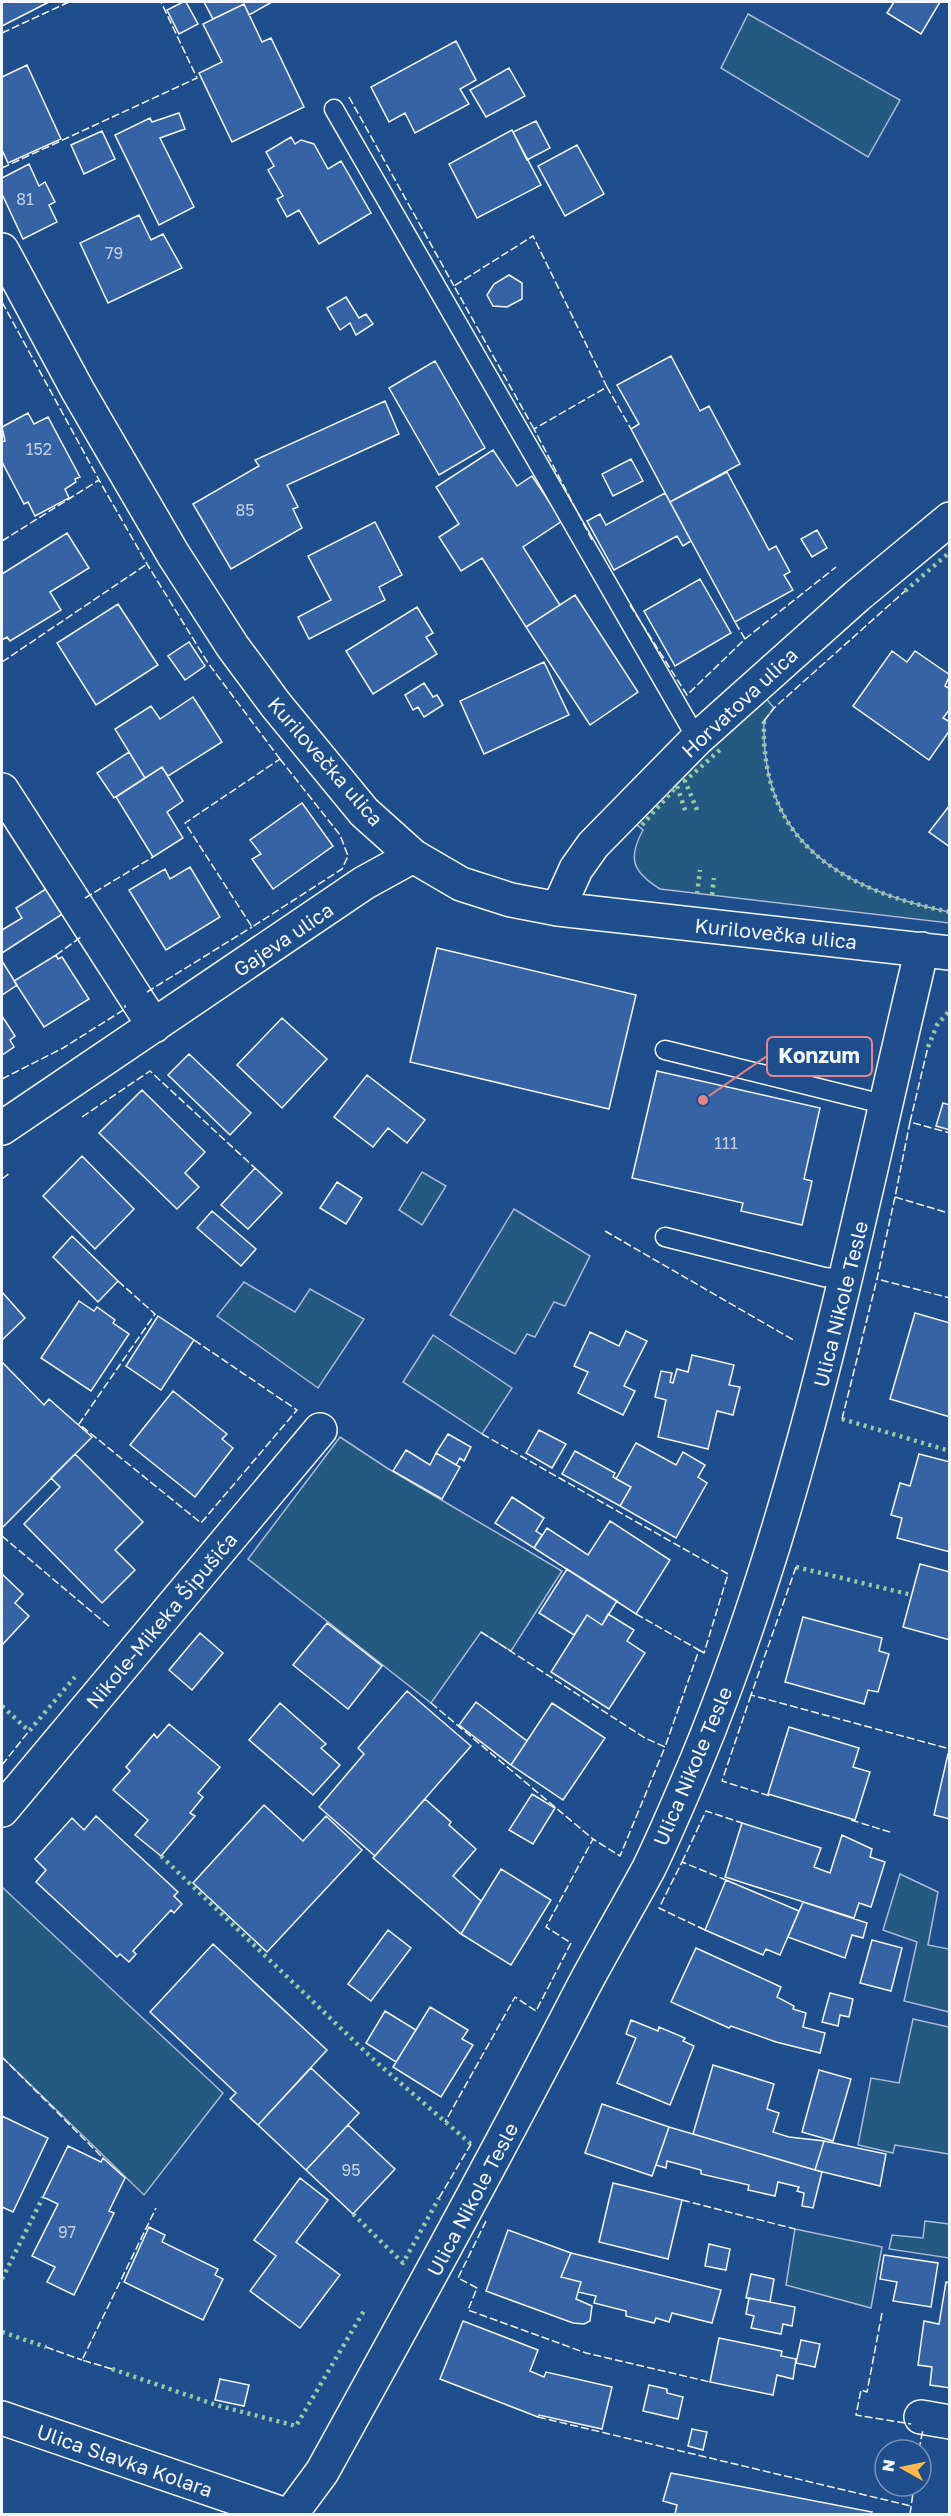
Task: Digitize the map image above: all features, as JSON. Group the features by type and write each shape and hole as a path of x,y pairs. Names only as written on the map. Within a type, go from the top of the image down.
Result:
{"street":[{"name":"Kurilovečka ulica","path":"2,250 173,554 233,647 276,705 364,812 413,856 461,884 511,900 558,909 936,951"},
{"name":"Horvatova ulica","path":"558,909 576,869 592,844 697,738 849,603 950,519"},
{"path":"2,790 154,1026"},
{"name":"Gajeva ulica","path":"2,1128 364,883 413,856"},
{"name":"Ulica Nikole Tesle","path":"291,2514 322,2472 496,2158 598,1959 650,1866 696,1762 734,1664 788,1501 846,1279 886,1105 936,951"},
{"name":"Nikole-Mikeka Šipušića","path":"2,1810 320,1430"},
{"name":"Ulica Slavka Kolara","path":"2,2418 283,2514"}],"lane":[{"path":"334,109 697,738"},
{"path":"665,1050 886,1105"},
{"path":"665,1237 824,1277 846,1279"}],"shaded area":[{"path":"748,14 900,100 868,157 721,68"},
{"path":"764,696 774,708 764,721 766,763 776,799 793,829 815,854 843,874 875,890 949,912 949,923 660,889 639,871 634,857 643,830 635,823 662,792"},
{"path":"422,1172 446,1186 422,1225 399,1210"},
{"path":"514,1209 590,1256 565,1306 554,1302 535,1337 527,1334 515,1354 450,1315"},
{"path":"244,1282 295,1312 310,1289 364,1319 318,1388 217,1316"},
{"path":"433,1335 512,1388 482,1434 403,1382"},
{"path":"340,1437 387,1468 562,1571 511,1651 481,1632 431,1703 248,1559"},
{"path":"900,1874 938,1892 928,1945 949,1949 949,2012 904,2001 917,1942 883,1930"},
{"path":"2,1887 223,2093 144,2195 2,2057"},
{"path":"913,2019 949,2027 949,2154 895,2145 893,2153 858,2145 871,2078 899,2083"},
{"path":"925,2221 949,2224 949,2258 889,2249 892,2235 923,2238"},
{"path":"795,2229 882,2247 871,2308 786,2285"}],"building":[{"path":"2,2 49,2 2,26"},
{"path":"186,2 198,24 179,34 167,10"},
{"path":"204,2 272,2 249,15 244,4 213,19"},
{"path":"894,2 940,2 921,34 887,13"},
{"path":"244,4 262,42 271,38 304,107 232,142 199,73 222,62 203,24"},
{"path":"456,41 476,80 460,89 469,104 415,133 405,113 389,122 371,87"},
{"path":"27,65 61,139 8,163 2,150 2,77"},
{"path":"509,68 525,96 486,117 470,90"},
{"path":"179,113 185,129 160,138 194,207 159,225 115,135 150,118 152,122"},
{"path":"536,121 550,148 527,160 513,132"},
{"path":"512,130 541,185 477,218 449,164"},
{"path":"102,131 115,159 84,174 71,145"},
{"path":"291,137 295,144 301,140 314,144 328,169 341,161 371,213 319,244 299,210 287,217 277,199 283,196 268,170 274,166 266,152"},
{"path":"577,145 604,194 565,216 538,166"},
{"path":"29,164 39,186 45,182 55,202 49,205 57,222 23,239 2,194 2,178"},
{"path":"139,215 151,240 163,234 182,268 108,303 80,243"},
{"path":"509,275 522,283 522,299 507,307 493,306 487,295 494,284"},
{"path":"346,297 359,318 366,314 373,324 356,335 350,323 340,330 327,308"},
{"path":"671,356 700,411 709,406 740,464 670,502 631,429 639,424 617,385"},
{"path":"435,361 485,448 439,475 389,388"},
{"path":"385,401 399,434 287,485 298,507 293,509 302,528 231,569 193,504 259,466 255,460"},
{"path":"28,413 34,424 48,417 80,477 65,489 69,498 35,516 28,502 24,504 2,462 2,442 5,441 2,427"},
{"path":"493,450 517,486 532,476 562,521 523,547 560,605 526,627 482,558 461,571 439,537 459,524 436,487"},
{"path":"631,459 643,481 613,496 602,474"},
{"path":"727,472 769,550 776,546 790,572 784,575 793,590 735,622 670,502"},
{"path":"665,493 691,541 683,546 677,536 614,570 587,521 600,514 606,525"},
{"path":"375,522 402,575 379,587 385,600 309,639 298,617 331,600 308,556"},
{"path":"817,530 827,548 812,557 801,539"},
{"path":"67,533 89,568 50,592 61,610 10,641 7,637 2,640 2,574"},
{"path":"700,579 731,633 675,666 644,611"},
{"path":"575,595 638,692 590,725 526,627"},
{"path":"118,604 158,665 96,705 57,643"},
{"path":"417,607 433,633 426,637 437,654 373,694 346,651"},
{"path":"189,642 205,666 185,680 168,656"},
{"path":"892,651 907,662 915,651 950,675 945,686 950,689 950,709 943,718 950,722 950,730 929,760 853,706"},
{"path":"544,662 569,715 484,754 460,701"},
{"path":"424,683 433,697 437,695 443,705 424,717 418,707 413,710 405,695"},
{"path":"193,697 222,742 168,776 162,767 145,778 115,729 151,706 160,719"},
{"path":"129,752 145,778 114,798 97,773"},
{"path":"162,767 183,801 167,812 183,838 153,857 116,797"},
{"path":"302,803 333,846 273,889 252,859 261,854 250,840"},
{"path":"950,805 950,847 929,832"},
{"path":"190,867 220,917 166,950 129,890 165,869 170,879"},
{"path":"52,885 67,911 2,953 2,930 22,918 16,908"},
{"path":"437,948 636,995 609,1109 410,1062"},
{"path":"56,955 58,959 62,957 89,999 44,1027 14,981"},
{"path":"2,961 17,985 2,995"},
{"path":"2,1016 15,1036 10,1040 14,1047 2,1055"},
{"path":"282,1018 327,1059 282,1108 237,1065"},
{"path":"189,1054 251,1113 230,1135 168,1075"},
{"path":"657,1071 820,1108 804,1179 812,1181 802,1225 741,1211 743,1203 632,1178"},
{"path":"367,1075 425,1120 407,1143 388,1128 373,1147 334,1117"},
{"path":"142,1090 205,1152 185,1173 199,1187 177,1209 99,1133"},
{"path":"943,1103 950,1105 950,1130 936,1126"},
{"path":"82,1156 134,1209 95,1249 43,1196"},
{"path":"255,1168 282,1193 248,1229 221,1205"},
{"path":"337,1182 362,1198 346,1224 320,1208"},
{"path":"212,1211 256,1249 241,1266 197,1228"},
{"path":"72,1236 118,1281 98,1302 53,1257"},
{"path":"2,1292 25,1318 2,1340"},
{"path":"79,1301 94,1311 97,1307 115,1320 113,1323 129,1334 91,1391 41,1358"},
{"path":"915,1313 950,1323 950,1417 890,1399"},
{"path":"158,1316 194,1340 161,1390 126,1366"},
{"path":"626,1331 647,1341 624,1386 635,1391 623,1415 578,1393 588,1372 574,1366 590,1332 619,1346"},
{"path":"692,1355 734,1365 729,1385 740,1387 733,1415 717,1411 708,1449 658,1437 666,1400 655,1397 661,1371 672,1373 670,1382 673,1383 677,1369 688,1372"},
{"path":"2,1362 44,1405 49,1399 92,1437 2,1528"},
{"path":"173,1391 227,1434 222,1439 233,1448 195,1497 130,1445"},
{"path":"539,1430 566,1444 552,1468 526,1453"},
{"path":"448,1434 471,1447 464,1461 460,1458 456,1465 436,1453"},
{"path":"636,1443 676,1465 683,1452 705,1465 698,1477 707,1483 676,1538 620,1506 631,1487 616,1479"},
{"path":"406,1450 430,1465 436,1453 460,1467 442,1499 393,1471"},
{"path":"575,1451 615,1473 613,1477 631,1487 620,1506 562,1474"},
{"path":"75,1454 143,1522 115,1550 135,1570 102,1603 24,1524 60,1487 51,1478"},
{"path":"919,1454 950,1462 950,1552 897,1538 902,1518 891,1515 900,1483 910,1486"},
{"path":"512,1497 544,1518 536,1531 542,1535 534,1548 495,1523"},
{"path":"610,1521 670,1560 636,1614 534,1548 547,1528 588,1555"},
{"path":"920,1564 950,1572 950,1640 903,1627"},
{"path":"567,1569 617,1601 602,1625 587,1615 574,1635 539,1613"},
{"path":"2,1574 23,1594 15,1603 29,1616 2,1645"},
{"path":"608,1614 634,1630 627,1641 645,1653 609,1709 551,1672 587,1615 602,1625"},
{"path":"803,1617 882,1638 879,1651 889,1654 878,1692 868,1690 864,1704 785,1682"},
{"path":"327,1623 382,1666 348,1709 293,1665"},
{"path":"200,1633 223,1653 192,1690 169,1670"},
{"path":"407,1691 471,1746 375,1856 319,1807 364,1754 358,1748"},
{"path":"476,1702 527,1741 511,1765 459,1725"},
{"path":"280,1703 326,1744 321,1748 340,1765 313,1795 249,1740"},
{"path":"552,1703 605,1738 563,1800 511,1765"},
{"path":"169,1724 220,1767 198,1793 203,1797 190,1813 195,1816 161,1856 135,1835 148,1820 113,1790 130,1771 126,1767 154,1734 157,1738"},
{"path":"789,1727 859,1748 853,1767 870,1772 855,1820 768,1794"},
{"path":"948,1754 950,1754 950,1819 934,1815"},
{"path":"532,1794 555,1808 533,1844 509,1830"},
{"path":"425,1799 476,1849 453,1876 481,1901 461,1934 373,1858"},
{"path":"264,1805 303,1841 326,1816 362,1850 267,1952 193,1883"},
{"path":"96,1816 178,1892 174,1896 182,1904 174,1913 171,1910 133,1951 136,1954 129,1962 120,1954 117,1957 36,1882 46,1870 35,1859 72,1818 84,1830"},
{"path":"742,1823 821,1848 814,1867 830,1873 842,1835 872,1849 870,1857 885,1862 871,1907 859,1903 854,1918 725,1877"},
{"path":"501,1869 551,1900 511,1965 461,1934"},
{"path":"726,1880 799,1911 780,1955 766,1949 763,1955 705,1930"},
{"path":"803,1902 867,1923 863,1938 852,1935 845,1958 788,1937"},
{"path":"388,1930 411,1948 371,2001 348,1984"},
{"path":"872,1940 902,1948 891,1991 860,1983"},
{"path":"213,1944 327,2050 258,2125 230,2099 236,2093 150,2012"},
{"path":"696,1948 781,1987 777,1997 794,2006 793,2009 806,2013 803,2027 825,2033 820,2053 776,2042 731,2026 729,2028 671,2002"},
{"path":"830,1993 853,1999 849,2017 840,2015 838,2026 822,2022"},
{"path":"430,2007 468,2030 462,2039 473,2045 441,2097 393,2067"},
{"path":"385,2011 416,2030 396,2062 366,2043"},
{"path":"631,2020 658,2031 659,2027 685,2038 683,2041 694,2046 670,2105 617,2083 636,2038 626,2034"},
{"path":"713,2065 774,2084 767,2109 779,2113 773,2132 789,2137 824,2141 815,2170 693,2134"},
{"path":"311,2068 359,2113 306,2170 258,2125"},
{"path":"819,2070 851,2079 833,2141 802,2132"},
{"path":"602,2104 669,2127 652,2176 585,2153"},
{"path":"2,2116 48,2138 13,2212 2,2207"},
{"path":"348,2125 395,2169 353,2214 306,2170"},
{"path":"669,2127 822,2172 813,2208 802,2206 804,2193 797,2191 799,2187 778,2182 775,2196 748,2190 749,2185 701,2174 701,2170 667,2161 666,2168 656,2165"},
{"path":"824,2141 886,2154 880,2186 815,2170"},
{"path":"68,2146 101,2162 103,2158 125,2178 109,2211 114,2213 74,2295 47,2282 55,2267 32,2256 58,2204 43,2197"},
{"path":"300,2178 328,2200 296,2242 340,2275 300,2328 250,2291 276,2256 254,2240"},
{"path":"613,2183 682,2200 668,2259 599,2242"},
{"path":"149,2227 165,2235 162,2242 218,2269 215,2275 223,2279 203,2320 124,2282"},
{"path":"508,2230 571,2253 561,2277 581,2282 576,2299 592,2306 590,2321 584,2324 573,2323 486,2291"},
{"path":"709,2244 730,2249 726,2270 705,2266"},
{"path":"571,2253 721,2290 712,2323 672,2313 669,2322 656,2318 654,2323 626,2316 626,2311 594,2303 596,2296 578,2292 581,2282 561,2277"},
{"path":"884,2255 938,2263 931,2307 893,2301 897,2282 880,2279"},
{"path":"751,2274 774,2279 770,2302 746,2298"},
{"path":"946,2282 950,2283 950,2388 930,2385 932,2367 918,2365 924,2321 939,2324"},
{"path":"749,2298 795,2307 792,2326 783,2324 781,2334 751,2328 754,2316 746,2314"},
{"path":"463,2321 538,2350 530,2371 544,2377 546,2372 612,2387 602,2429 539,2415 538,2417 440,2379"},
{"path":"719,2338 782,2351 781,2356 796,2359 793,2379 777,2375 773,2395 710,2382"},
{"path":"801,2340 820,2344 815,2367 796,2363"},
{"path":"220,2379 249,2385 244,2406 215,2400"},
{"path":"649,2385 667,2389 667,2393 683,2397 678,2419 643,2411"},
{"path":"692,2429 707,2432 703,2450 688,2446"},
{"path":"671,2473 872,2512 871,2514 675,2514 677,2505 663,2501"}],"hedge":[{"path":"905,591 950,552"},
{"path":"764,721 766,763 776,799 793,829 815,854 843,874 875,890 950,912"},
{"path":"697,810 685,781 722,748"},
{"path":"642,825 677,786 686,813"},
{"path":"697,894 700,870"},
{"path":"712,895 714,878"},
{"path":"928,1047 937,1025 950,1010"},
{"path":"842,1419 950,1451"},
{"path":"796,1567 912,1595"},
{"path":"2,1706 29,1731 75,1677"},
{"path":"161,1856 375,2061 471,2144"},
{"path":"2,2279 43,2197"},
{"path":"353,2214 403,2263 439,2198"},
{"path":"112,2369 216,2405 296,2426 365,2309"},
{"path":"2,2332 46,2347"}],"fence":[{"path":"2,33 69,2"},
{"path":"2,168 197,78 161,2"},
{"path":"349,97 454,286"},
{"path":"534,429 454,286 533,236 607,387"},
{"path":"2,302 99,480"},
{"path":"592,540 534,429 607,387 631,429"},
{"path":"2,541 99,480 208,663 280,759"},
{"path":"2,662 147,564"},
{"path":"745,639 836,567"},
{"path":"764,721 774,708 905,591"},
{"path":"630,605 687,695 745,639 735,622"},
{"path":"280,759 340,835 348,856 342,869 252,927 185,823 280,759"},
{"path":"85,898 153,857"},
{"path":"147,992 252,927"},
{"path":"56,955 81,937"},
{"path":"2,1079 63,1048 125,1009 125,1005"},
{"path":"910,1122 928,1047"},
{"path":"82,1117 150,1071 255,1168"},
{"path":"945,1212 895,1197 910,1122 950,1133"},
{"path":"2,1179 10,1173"},
{"path":"895,1197 877,1279 950,1298"},
{"path":"605,1231 795,1341"},
{"path":"842,1419 877,1279"},
{"path":"118,1281 155,1314 79,1424 201,1523 297,1410 194,1340"},
{"path":"482,1434 728,1574 704,1653 699,1650"},
{"path":"2,1536 111,1628"},
{"path":"796,1567 751,1695 950,1749"},
{"path":"636,1614 699,1650 665,1747"},
{"path":"481,1632 645,1738 665,1747 620,1856 593,1839"},
{"path":"751,1695 722,1781 770,1796"},
{"path":"431,1703 593,1839 546,1927 571,1943 536,2011 515,1997 445,2122"},
{"path":"2,1765 29,1731"},
{"path":"682,1862 706,1811 742,1823"},
{"path":"851,1820 893,1833"},
{"path":"705,1930 659,1908 682,1862 726,1880"},
{"path":"2,2057 103,2158"},
{"path":"439,2198 471,2144"},
{"path":"682,2200 795,2229"},
{"path":"112,2369 82,2360 156,2208"},
{"path":"486,2221 458,2278 477,2288 468,2310 586,2353 710,2382"},
{"path":"882,2313 867,2392 861,2390 856,2415 911,2424"},
{"path":"46,2347 82,2360"},
{"path":"538,2417 911,2506"},
{"path":"921,2438 923,2429"},
{"path":"910,2514 912,2498"}],"place":[{"name":"Konzum","path":"703,1100"}]}
